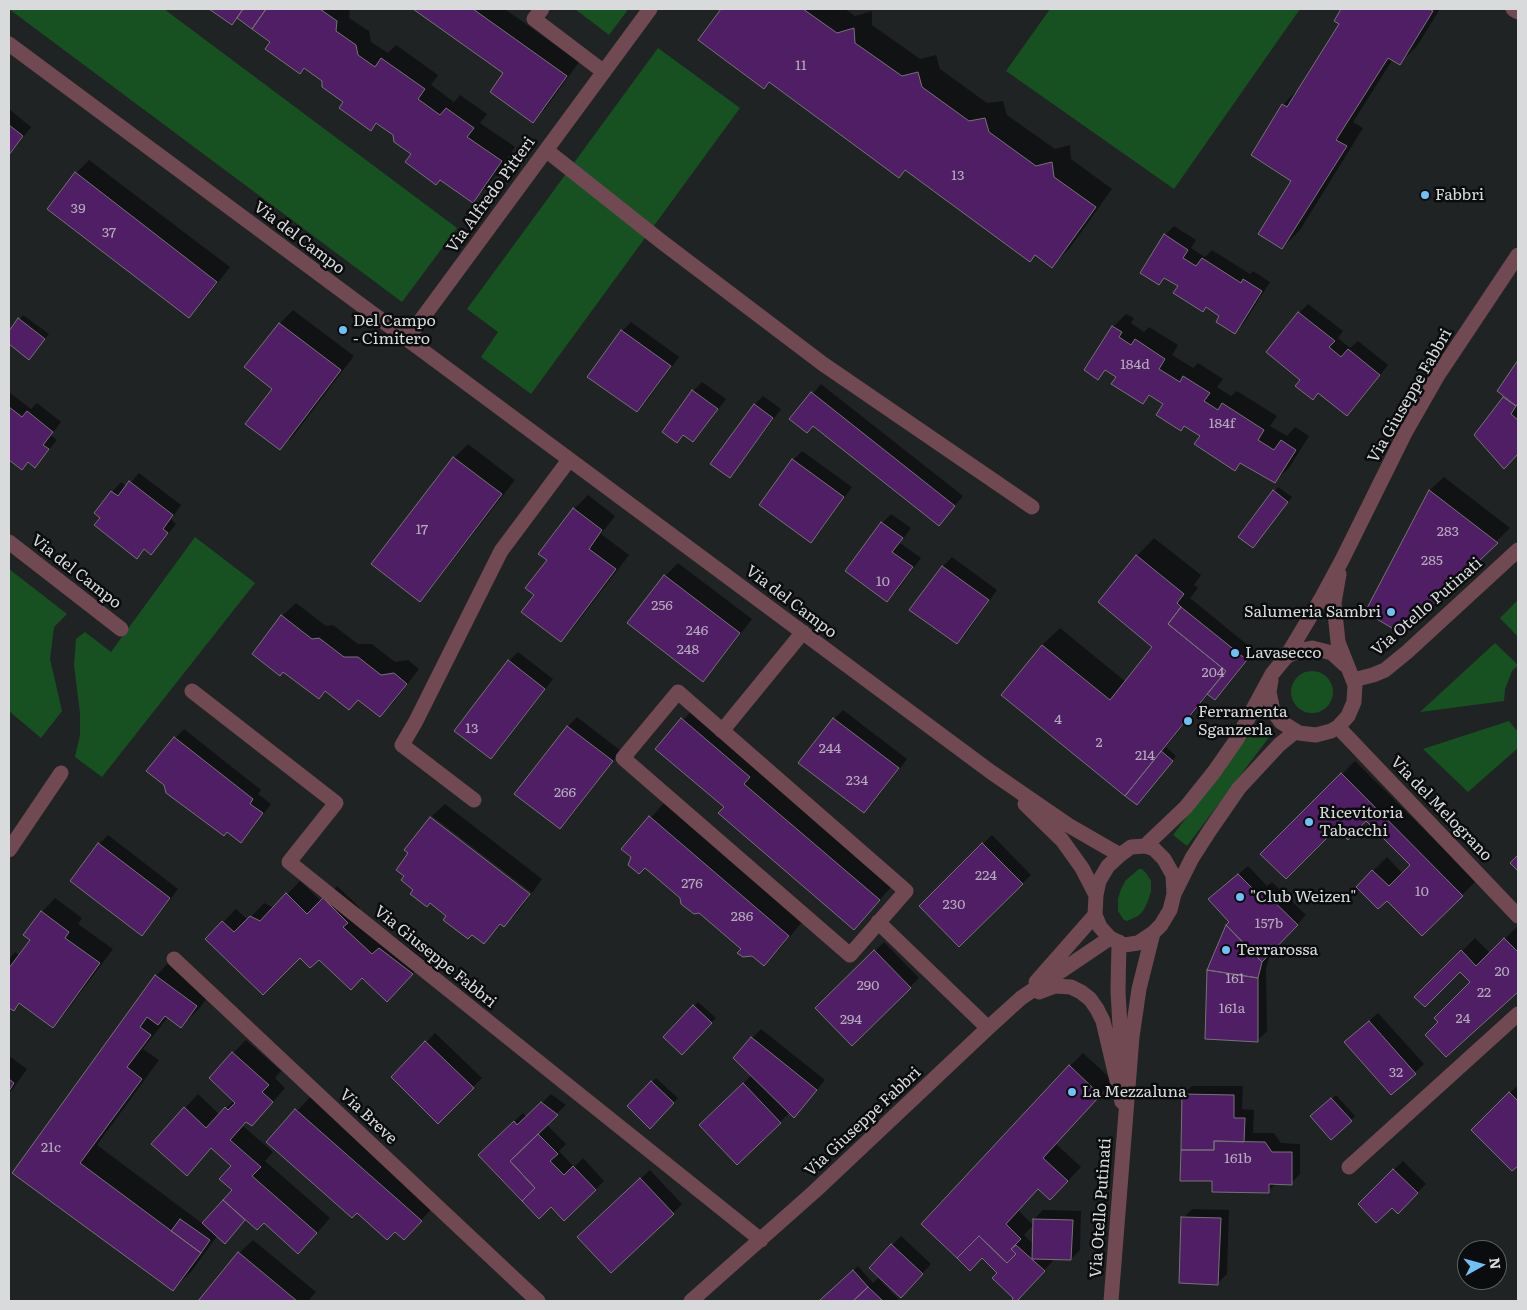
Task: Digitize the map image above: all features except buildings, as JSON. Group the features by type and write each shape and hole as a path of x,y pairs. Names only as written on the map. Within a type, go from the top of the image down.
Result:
{"street":[{"path":"542,9 534,19 604,72"},
{"name":"Via Alfredo Pitteri","path":"407,339 650,9"},
{"path":"1513,9 1518,12"},
{"name":"Via del Campo","path":"9,44 991,772 1068,825 1120,855"},
{"path":"546,150 662,242 823,364 1032,507"},
{"name":"Via Giuseppe Fabbri","path":"1144,846 1186,807 1237,739 1272,674 1286,657 1342,560 1406,432 1438,375 1518,255"},
{"path":"474,800 402,744 416,721 501,551 569,460"},
{"name":"Via del Campo","path":"9,542 121,629"},
{"name":"Via Otello Putinati","path":"1350,673 1373,675 1385,670 1408,652 1518,550"},
{"name":"Via Giuseppe Fabbri","path":"1338,727 1348,716 1354,702 1355,685 1338,642 1334,603 1342,560"},
{"path":"722,731 803,632"},
{"path":"1286,657 1297,651 1312,648 1332,653 1350,673"},
{"path":"1272,674 1269,692 1273,711 1281,722 1299,733 1316,735 1338,727"},
{"name":"Via Giuseppe Fabbri","path":"192,691 336,803 289,862 761,1240"},
{"path":"678,692 906,891 878,922 850,955 623,758 678,692"},
{"name":"Via del Melograno","path":"1338,727 1518,916"},
{"path":"1174,894 1192,858 1239,788 1279,745 1296,731"},
{"name":"Via del Campo","path":"991,772 1062,840 1082,868 1096,895"},
{"path":"9,850 61,773"},
{"name":"Via Giuseppe Fabbri","path":"691,1301 761,1240 1021,998 1095,915 1099,881 1108,866 1131,847 1144,846 1154,849 1164,859 1173,875 1174,894 1170,910 1153,933 1138,943 1124,945 1114,940 1021,998"},
{"path":"1095,915 1100,927 1114,940"},
{"path":"878,922 988,1028"},
{"name":"Via Otello Putinati","path":"1111,1301 1132,1038 1137,999 1153,933"},
{"name":"Via Otello Putinati","path":"1114,940 1126,1118"},
{"name":"Via Breve","path":"174,959 538,1301"},
{"name":"Via Giuseppe Fabbri","path":"1021,998 1054,986 1071,987 1081,992 1098,1009 1103,1021 1126,1118"},
{"path":"1349,1167 1518,1014"}],"green space":[{"path":"9,9 164,9 457,228 402,302"},
{"path":"575,9 625,9 627,11 609,35"},
{"path":"1050,9 1300,9 1174,189 1006,71"},
{"path":"658,48 740,108 531,394 481,357 498,332 467,309"},
{"path":"195,537 255,583 102,777 75,757 80,735 80,713 74,665 76,639 85,632 111,652"},
{"path":"9,569 67,614 54,627 50,659 62,711 41,738 9,711"},
{"path":"1518,600 1518,637 1500,618"},
{"path":"1495,643 1518,665 1512,671 1505,689 1504,701 1420,712"},
{"path":"1316,671 1324,674 1330,680 1333,692 1330,704 1324,710 1308,713 1300,710 1294,704 1291,688 1294,680 1300,674"},
{"path":"1259,721 1273,732 1187,846 1173,835"},
{"path":"1509,721 1518,732 1518,748 1468,792 1423,749"},
{"path":"1139,869 1146,873 1151,881 1151,891 1143,911 1138,916 1127,921 1124,920 1118,911 1118,899 1126,880"}],"place":[{"name":"Fabbri","path":"1425,195"},
{"name":"Del Campo - Cimitero","path":"343,330"},
{"name":"Salumeria Sambri","path":"1391,612"},
{"name":"Lavasecco","path":"1235,653"},
{"name":"Ferramenta Sganzerla","path":"1188,721"},
{"name":"Ricevitoria Tabacchi","path":"1309,822"},
{"name":"\"Club Weizen\"","path":"1240,897"},
{"name":"Terrarossa","path":"1226,950"},
{"name":"La Mezzaluna","path":"1072,1092"}]}
